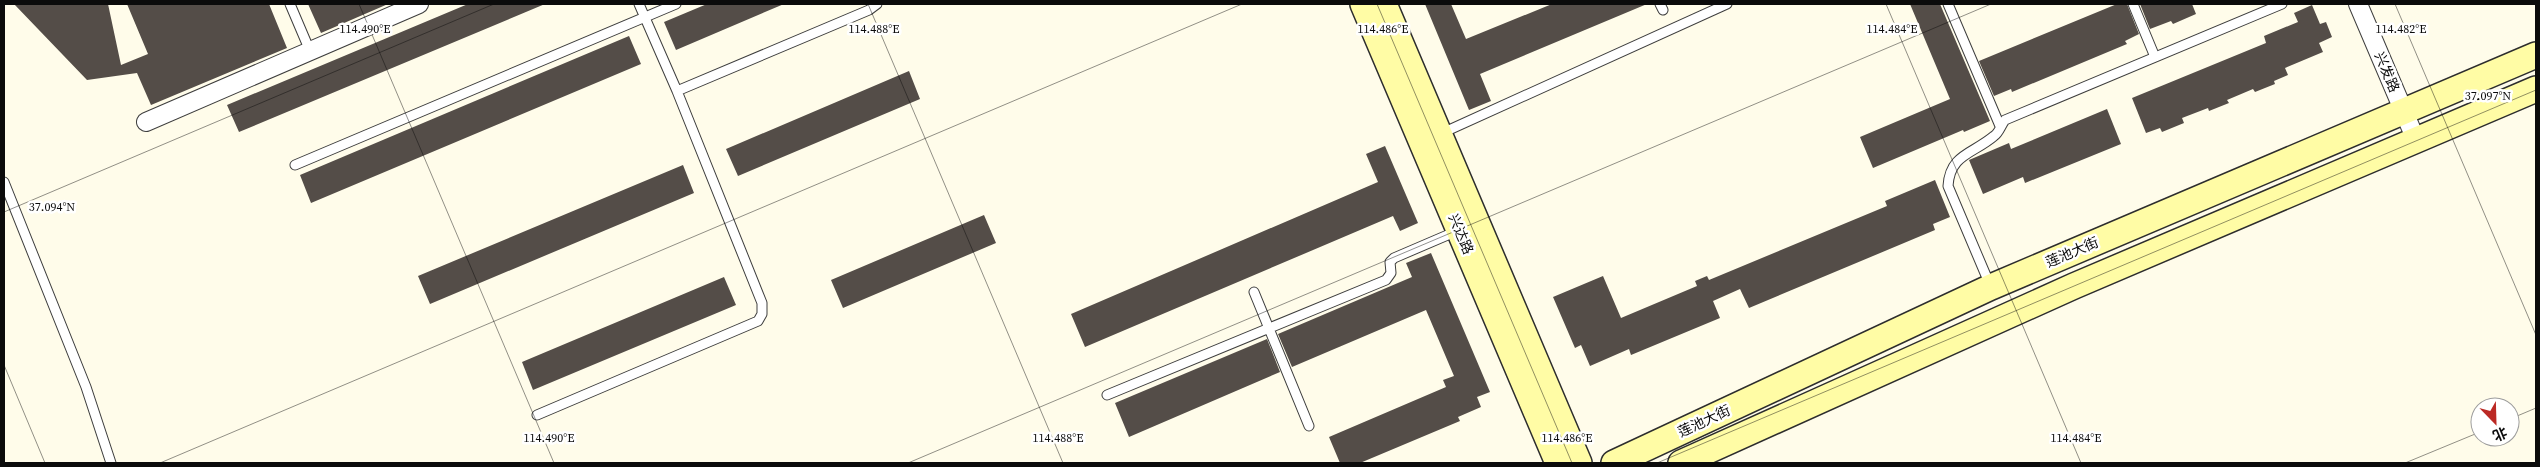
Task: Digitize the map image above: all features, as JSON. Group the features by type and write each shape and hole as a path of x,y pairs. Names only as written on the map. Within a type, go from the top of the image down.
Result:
{"main road":[{"name":"兴达路","path":"1363,4 1558,463"},
{"name":"兴达路","path":"1384,4 1579,463"},
{"name":"莲池大街","path":"1614,463 1991,287 2536,55"},
{"name":"莲池大街","path":"1681,463 2074,286 2536,89"}],"street":[{"path":"146,122 419,4"},
{"name":"兴发路","path":"2358,4 2416,140"}],"lane":[{"path":"290,4 310,51"},
{"path":"537,415 758,321 762,314 762,303 677,91 639,4"},
{"path":"295,165 676,4"},
{"path":"677,91 869,10 877,4"},
{"path":"1440,134 1727,4"},
{"path":"1948,4 2000,126"},
{"path":"2133,4 2155,57"},
{"path":"1991,287 1948,186 1949,174 1955,162 1997,135 2000,126 2005,120 2282,4"},
{"path":"4,182 86,387 111,463"},
{"path":"1107,395 1386,280 1391,273 1390,262 1394,258 1459,230"},
{"path":"1254,292 1308,426"}],"building":[{"path":"14,4 108,4 121,65 148,54 127,4 269,4 287,48 151,105 137,73 87,80"},
{"path":"308,4 388,4 321,33"},
{"path":"468,4 545,4 239,132 227,105"},
{"path":"707,4 784,4 676,50 664,22"},
{"path":"1425,4 1451,4 1466,39 1552,4 1647,4 1480,74 1491,101 1469,110"},
{"path":"1910,4 1940,4 1990,121 1964,132 1963,130 1873,168 1860,137 1950,99"},
{"path":"2117,4 2127,4 2139,34 2125,41 2127,44 2012,92 2011,89 1994,96 1979,61"},
{"path":"2140,4 2192,4 2196,14 2173,24 2171,21 2150,29"},
{"path":"2312,5 2320,24 2326,22 2332,37 2319,43 2323,52 2285,68 2288,75 2274,81 2275,84 2255,92 2253,89 2227,100 2229,103 2209,111 2208,108 2182,118 2184,123 2162,132 2160,128 2146,133 2132,98 2266,43 2264,36 2298,22 2294,13"},
{"path":"629,36 641,64 311,203 300,175"},
{"path":"909,71 920,99 738,176 726,149"},
{"path":"2107,109 2121,144 2025,183 2023,177 1983,194 1969,160 2009,143 2011,149"},
{"path":"1385,146 1418,223 1400,231 1393,216 1085,347 1071,314 1378,182 1366,154"},
{"path":"683,165 694,193 430,304 418,276"},
{"path":"1935,180 1950,217 1933,224 1935,230 1749,308 1740,289 1713,301 1720,318 1631,355 1629,349 1590,366 1581,345 1575,348 1553,297 1603,276 1621,318 1697,286 1695,281 1707,276 1709,280 1887,206 1885,201"},
{"path":"984,215 996,243 843,308 831,280"},
{"path":"1431,253 1490,392 1477,397 1481,407 1458,417 1460,421 1360,463 1340,463 1329,437 1446,387 1443,380 1454,376 1426,310 1292,367 1278,334 1412,277 1406,263"},
{"path":"724,277 736,305 533,390 522,362"},
{"path":"1267,339 1280,372 1129,437 1115,403"}]}
